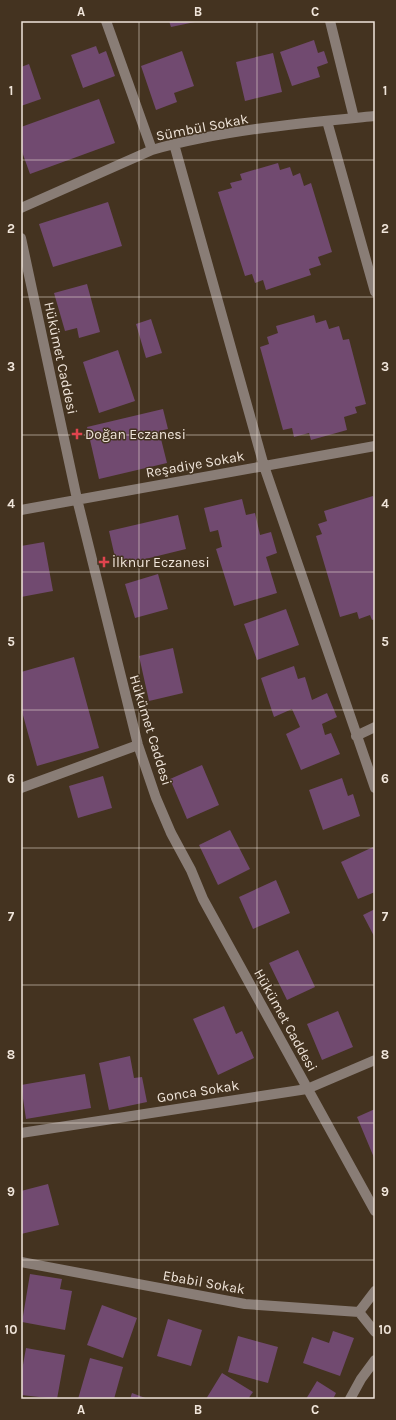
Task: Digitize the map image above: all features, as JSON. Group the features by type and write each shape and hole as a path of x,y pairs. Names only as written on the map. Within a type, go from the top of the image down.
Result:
{"street":[{"path":"106,21 152,150"},
{"path":"330,21 354,118"},
{"name":"Sümbül Sokak","path":"21,208 152,150 174,144 217,135 375,116"},
{"path":"327,122 375,292"},
{"path":"174,144 264,466 375,788"},
{"name":"Hükümet Caddesi","path":"21,238 77,499 138,746 156,798 171,833 191,870 203,899 375,1211"},
{"name":"Reşadiye Sokak","path":"21,510 375,446"},
{"path":"356,736 375,727"},
{"path":"21,788 138,746"},
{"name":"Gonca Sokak","path":"21,1133 307,1089 375,1060"},
{"name":"Ebabil Sokak","path":"21,1262 245,1304 359,1312"},
{"path":"375,1291 359,1312 375,1332"},
{"path":"350,1399 361,1379 375,1360"}],"building":[{"path":"169,21 195,21 195,22 171,27"},
{"path":"314,40 318,53 324,51 328,63 317,67 320,77 292,86 280,52"},
{"path":"96,46 99,54 106,51 115,76 83,88 71,55"},
{"path":"182,51 194,86 174,93 177,102 156,110 141,66"},
{"path":"273,53 282,92 245,101 236,62"},
{"path":"29,64 41,99 21,106 21,67"},
{"path":"99,99 115,143 30,174 21,149 21,127"},
{"path":"278,163 280,170 290,167 293,176 300,173 304,186 311,183 332,252 318,257 321,265 309,269 311,275 266,290 263,280 255,283 252,274 245,276 218,192 232,188 230,183 242,180 240,174"},
{"path":"108,202 122,246 53,267 39,224"},
{"path":"87,284 100,332 79,338 77,328 65,331 54,293"},
{"path":"314,315 316,323 326,320 329,329 339,326 343,340 349,339 366,404 355,407 357,413 344,417 347,430 311,440 309,433 294,437 292,428 283,430 260,347 269,344 267,337 278,333 276,326"},
{"path":"151,319 162,353 146,358 136,324"},
{"path":"118,350 135,401 99,413 83,362"},
{"path":"163,409 168,429 159,431 167,463 99,479 87,427"},
{"path":"373,496 375,502 375,619 372,620 370,615 359,619 357,612 340,617 316,536 322,534 318,524 327,521 324,511"},
{"path":"242,499 246,515 255,513 260,535 271,532 277,553 266,557 277,593 234,606 216,549 222,547 218,530 210,532 204,508"},
{"path":"178,515 186,549 117,566 109,531"},
{"path":"44,542 53,591 21,597 21,546"},
{"path":"158,574 168,609 135,618 125,584"},
{"path":"286,609 299,645 257,660 244,624"},
{"path":"173,648 183,693 149,701 139,656"},
{"path":"74,657 99,748 37,766 21,708 21,672"},
{"path":"294,666 298,679 305,677 312,700 327,693 337,717 322,724 325,735 331,733 340,754 301,770 286,734 300,727 292,709 274,717 261,678"},
{"path":"202,765 219,805 187,819 170,779"},
{"path":"103,776 112,808 78,818 69,786"},
{"path":"342,778 348,796 353,794 360,816 323,830 309,790"},
{"path":"230,830 250,869 218,885 199,845"},
{"path":"373,847 375,852 375,892 358,899 341,862"},
{"path":"276,880 290,913 253,929 239,897"},
{"path":"375,909 375,938 363,915"},
{"path":"298,950 315,987 287,1000 269,963"},
{"path":"224,1006 236,1034 242,1031 254,1058 218,1075 193,1019"},
{"path":"338,1011 353,1047 322,1060 307,1024"},
{"path":"130,1056 134,1078 142,1077 147,1102 109,1110 99,1063"},
{"path":"85,1074 91,1108 26,1119 21,1085"},
{"path":"375,1109 375,1160 357,1117"},
{"path":"48,1184 59,1225 21,1234 21,1191"},
{"path":"30,1274 62,1279 60,1289 72,1291 65,1330 22,1322"},
{"path":"102,1305 137,1318 123,1358 87,1345"},
{"path":"168,1319 202,1330 191,1366 157,1356"},
{"path":"333,1331 354,1338 340,1376 303,1363 312,1337 329,1343"},
{"path":"238,1336 278,1347 268,1383 228,1372"},
{"path":"26,1348 65,1355 57,1399 21,1395 21,1376"},
{"path":"90,1358 123,1367 114,1399 78,1399"},
{"path":"222,1373 253,1392 248,1399 206,1399"},
{"path":"317,1381 336,1393 333,1399 306,1399"},
{"path":"132,1393 148,1399 130,1399"}],"place":[{"name":"Doğan Eczanesi","path":"77,434"},
{"name":"İlknur Eczanesi","path":"104,562"}]}
